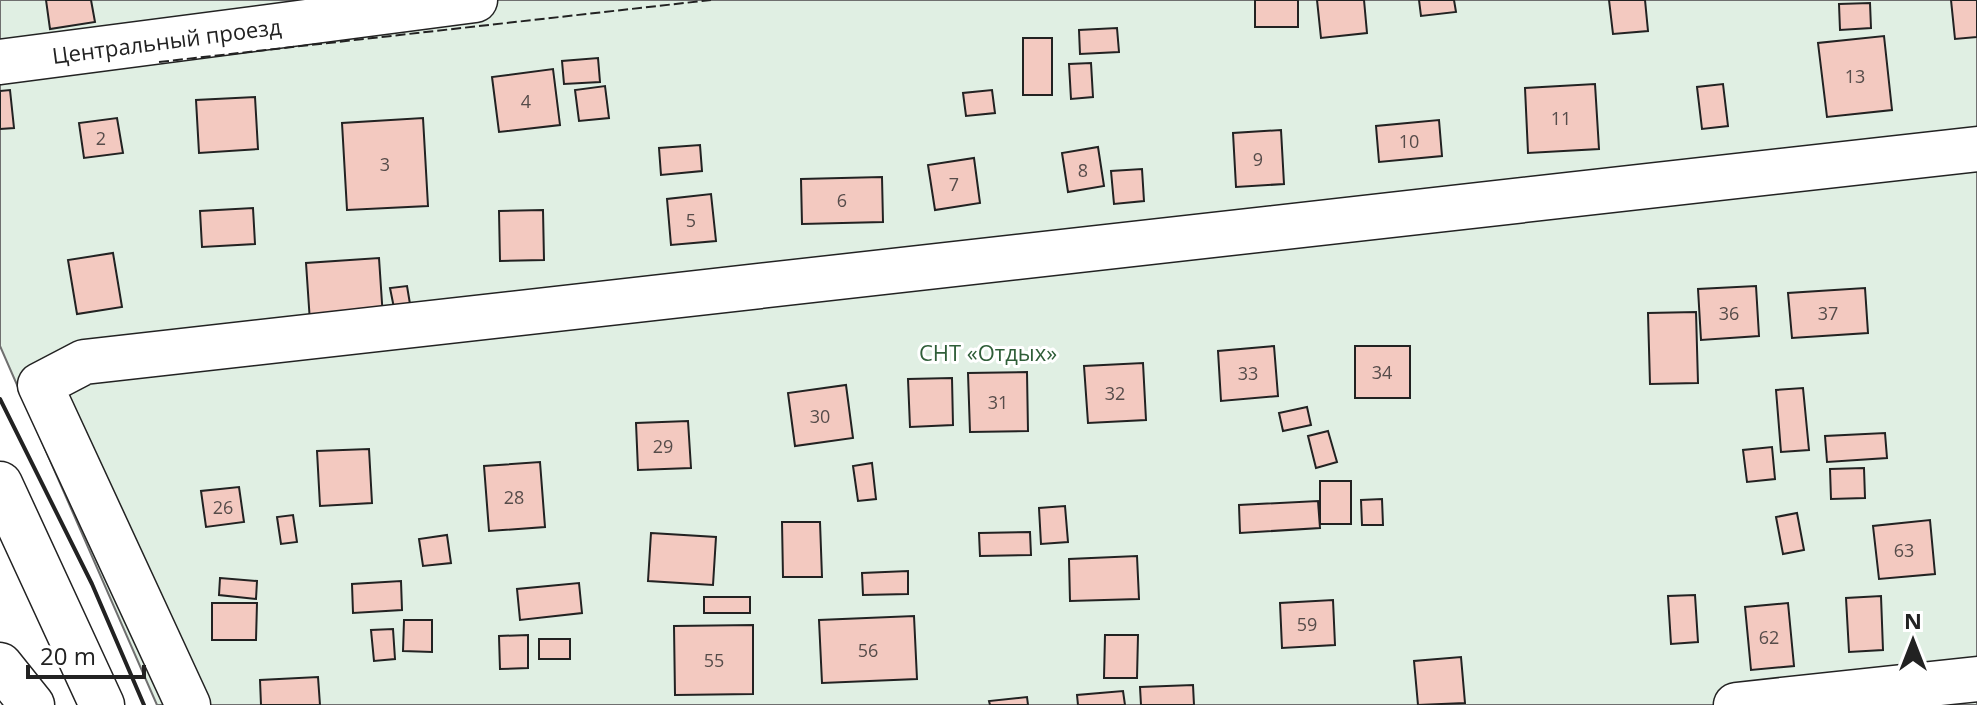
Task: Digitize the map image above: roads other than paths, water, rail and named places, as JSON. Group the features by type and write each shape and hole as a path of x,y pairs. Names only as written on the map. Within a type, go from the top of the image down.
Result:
{"street":[{"name":"Центральный проезд","path":"0,62 475,0"},
{"path":"188,705 40,385 84,362 1977,149"},
{"path":"0,484 102,705"},
{"path":"0,665 32,705"},
{"path":"1736,705 1977,679"}],"park label":[{"name":"СНТ «Отдых»","path":"988,352"}]}
